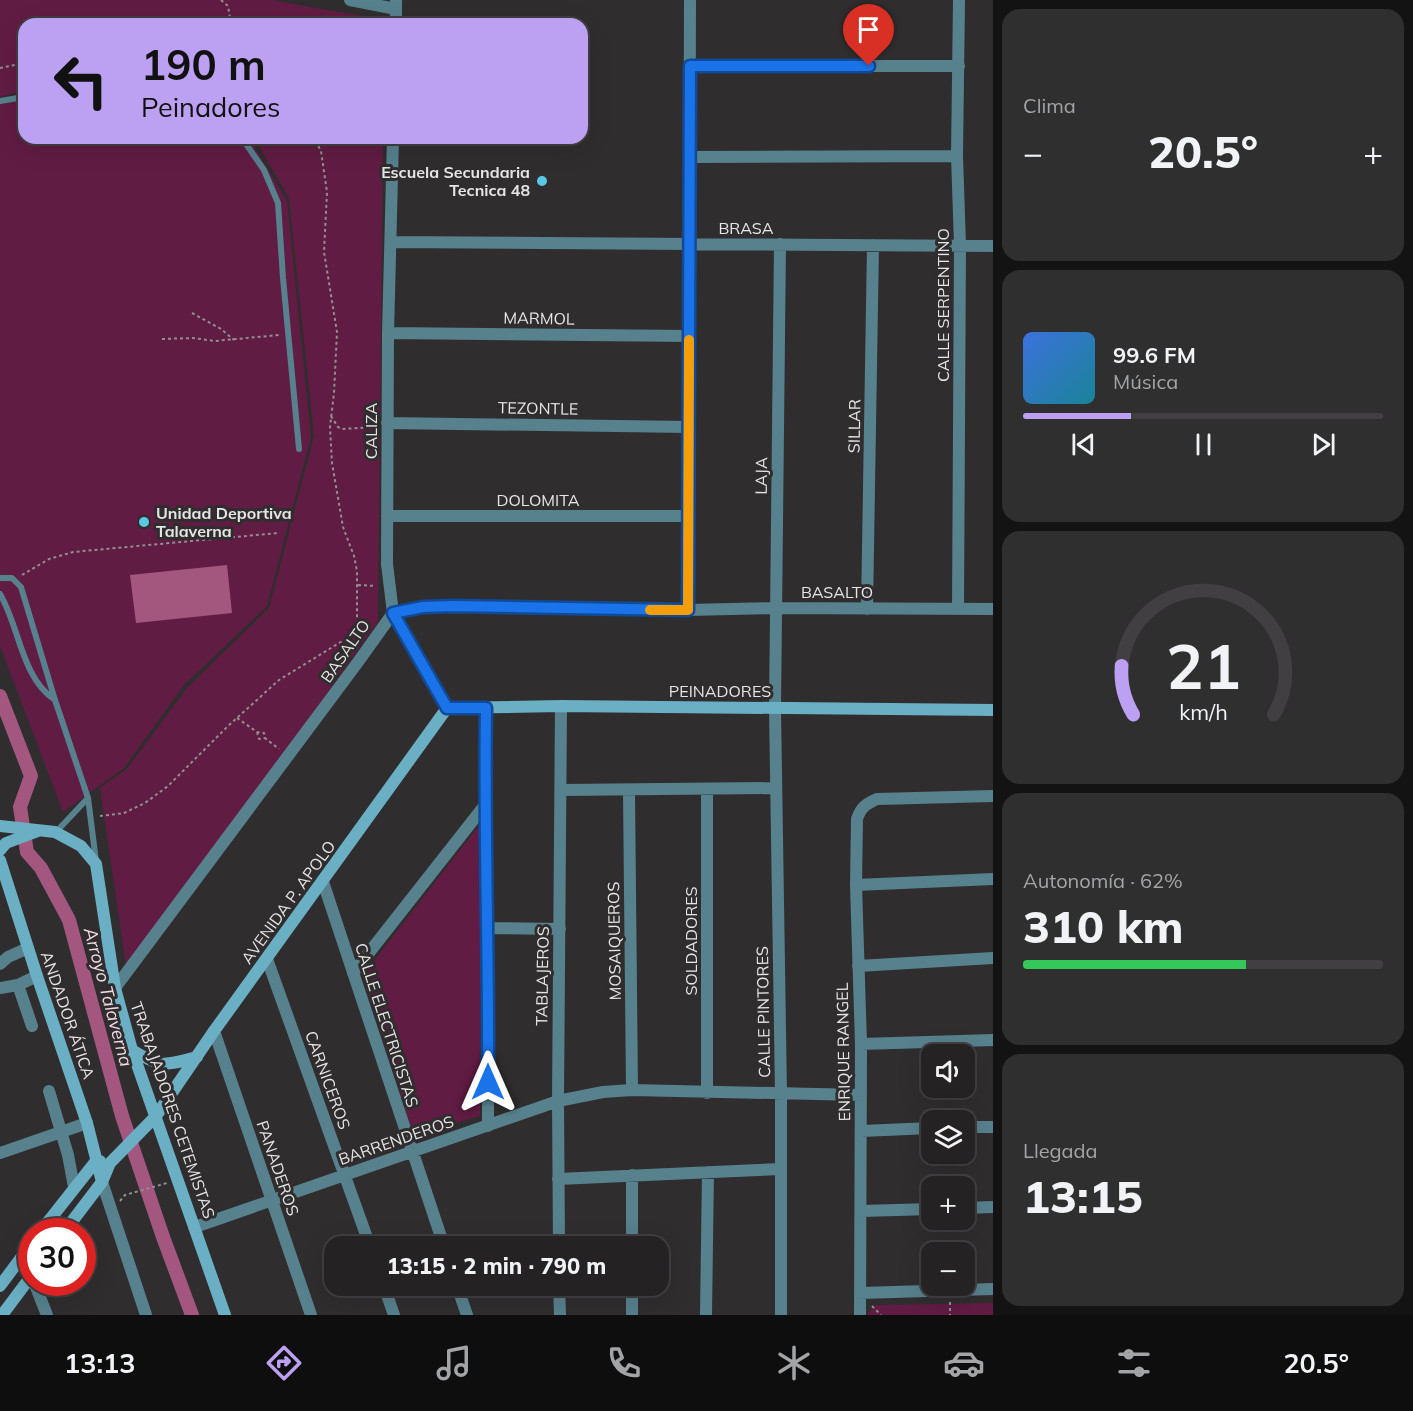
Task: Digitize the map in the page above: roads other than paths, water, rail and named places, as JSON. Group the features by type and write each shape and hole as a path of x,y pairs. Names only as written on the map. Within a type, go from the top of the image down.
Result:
{"street":[{"path":"350,0 396,4"},
{"path":"688,610 690,0"},
{"name":"CALLE SERPENTINO","path":"957,609 960,245 957,156 959,0"},
{"path":"690,66 958,66"},
{"name":"CALIZA","path":"393,144 387,423 388,587 393,613 447,708"},
{"path":"689,157 957,156"},
{"name":"BRASA","path":"391,242 993,246"},
{"name":"LAJA","path":"775,708 780,244"},
{"name":"SILLAR","path":"867,609 873,245"},
{"name":"MARMOL","path":"388,333 689,336"},
{"name":"TEZONTLE","path":"387,423 689,426"},
{"name":"DOLOMITA","path":"387,516 689,516"},
{"name":"BASALTO","path":"115,988 393,613 423,607 453,606 688,610 993,609"},
{"name":"PEINADORES","path":"447,708 561,706 993,710"},
{"name":"TABLAJEROS","path":"559,1236 561,706"},
{"name":"AVENIDA P. APOLO","path":"113,1160 156,1116 214,1031 447,708"},
{"path":"486,708 484,805 488,928 488,1126"},
{"name":"CALLE PINTORES","path":"775,708 781,1095 781,1315"},
{"path":"561,790 776,788"},
{"name":"SOLDADORES","path":"707,790 707,1093"},
{"name":"MOSAIQUEROS","path":"629,791 632,1090"},
{"name":"ENRIQUE RANGEL","path":"860,1315 861,1044 856,885 857,819 860,810 866,804 877,800 993,796"},
{"path":"352,973 484,805"},
{"path":"1,826 50,831 81,846 96,864"},
{"path":"3,847 50,831"},
{"name":"ANDADOR ÁTICA","path":"0,860 87,1123 102,1182"},
{"name":"TRABAJADORES CETEMISTAS","path":"96,864 115,988 132,1050 225,1315"},
{"path":"856,885 993,879"},
{"name":"CALLE ELECTRICISTAS","path":"323,882 441,1236"},
{"path":"488,928 560,929"},
{"path":"0,964 8,957 28,948"},
{"path":"858,966 993,958"},
{"name":"CARNICEROS","path":"267,959 366,1236"},
{"path":"0,988 18,985 37,976"},
{"path":"18,985 32,1026"},
{"name":"PANADEROS","path":"214,1031 311,1315"},
{"path":"861,1044 993,1040"},
{"path":"132,1050 152,1063 167,1065 197,1057"},
{"name":"BARRENDEROS","path":"195,1227 558,1101 603,1092 632,1090 861,1095"},
{"path":"49,1091 75,1187"},
{"path":"0,1153 87,1123"},
{"path":"975,1127 993,1126"},
{"path":"861,1131 921,1128"},
{"path":"51,1218 96,1161 113,1160 102,1182 75,1218"},
{"path":"558,1179 781,1169"},
{"path":"706,1315 708,1172"},
{"path":"632,1236 633,1175"},
{"path":"102,1182 146,1315"},
{"path":"975,1208 993,1207"},
{"path":"861,1211 921,1209"},
{"path":"0,1286 18,1261"},
{"path":"860,1293 993,1289"},
{"path":"2,1313 18,1293"},
{"path":"40,1296 47,1315"},
{"path":"387,1296 394,1315"},
{"path":"460,1296 467,1315"},
{"path":"559,1296 560,1315"},
{"path":"632,1296 632,1315"}],"lane":[{"path":"0,101 18,98"},
{"path":"246,144 264,170 279,203 283,278 299,449"},
{"path":"0,578 15,580 21,587 88,798 96,864"},
{"path":"0,594 6,604 25,659 37,683 44,693 55,700"},
{"path":"50,831 88,798"}],"waterway":[{"name":"Arroyo Talaverna","path":"0,696 31,776 20,807 27,852 41,868 69,920 122,1116 192,1315"}],"place":[{"name":"Escuela Secundaria Tecnica 48","path":"542,181"},
{"name":"Unidad Deportiva Talaverna","path":"144,522"}]}
